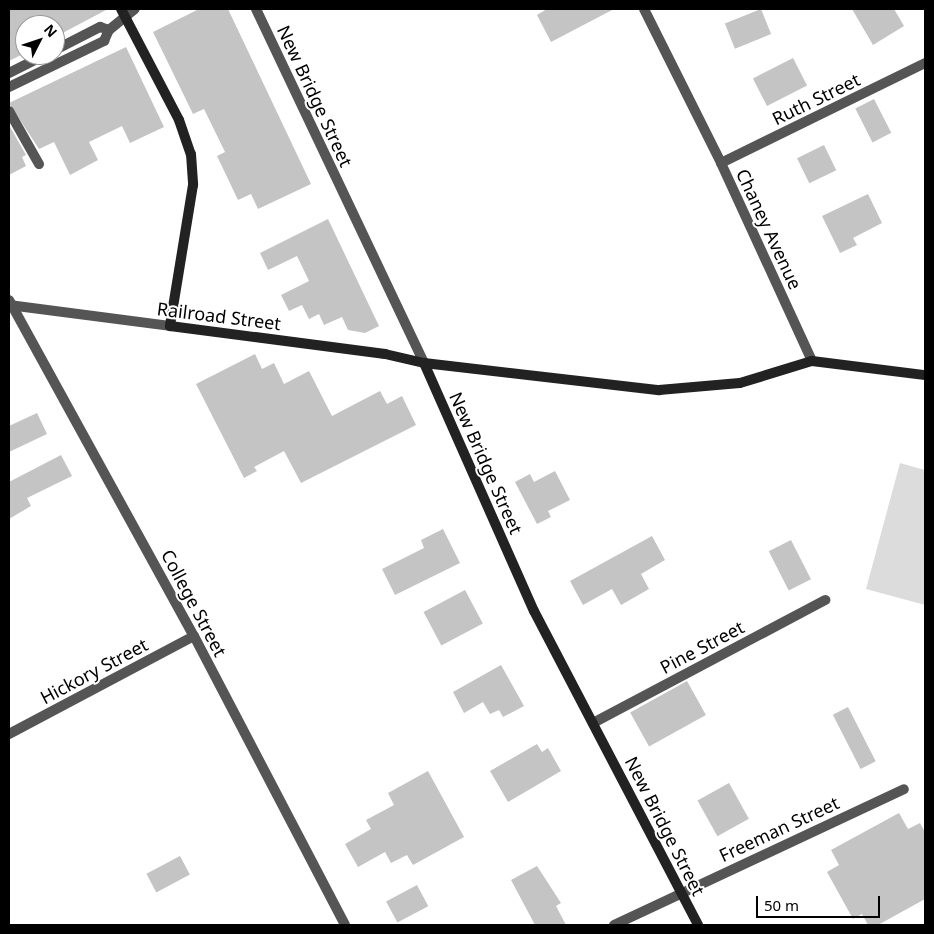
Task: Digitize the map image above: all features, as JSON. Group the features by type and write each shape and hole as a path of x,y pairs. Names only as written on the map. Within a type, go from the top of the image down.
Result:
{"main road":[{"path":"124,13 179,120 191,154 193,185 170,326"},
{"name":"Railroad Street","path":"170,326 384,354 424,363 659,390 740,383 812,361"},
{"path":"812,361 925,375"},
{"name":"New Bridge Street","path":"424,363 534,611 698,925"}],"street":[{"path":"9,87 104,42 109,30 124,13 135,9"},
{"name":"New Bridge Street","path":"256,9 424,363"},
{"name":"Chaney Avenue","path":"644,9 721,163 812,361"},
{"path":"65,45 100,27 109,30"},
{"name":"Ruth Street","path":"721,163 925,63"},
{"path":"9,73 25,65"},
{"path":"9,111 39,164"},
{"name":"Railroad Street","path":"10,303 170,326"},
{"name":"College Street","path":"10,303 194,636 345,925"},
{"name":"Pine Street","path":"593,723 825,600"},
{"name":"Hickory Street","path":"9,734 194,636"},
{"name":"Freeman Street","path":"614,925 904,789"}],"shaded area":[{"path":"900,463 925,470 925,605 866,589"}],"building":[{"path":"9,9 108,9 65,32 65,15 15,15 15,58 9,61"},
{"path":"199,9 228,9 311,184 258,209 251,194 238,200 217,156 225,152 204,109 193,114 153,32"},
{"path":"547,9 614,9 551,42 537,15"},
{"path":"761,9 771,34 735,49 725,24"},
{"path":"852,9 894,9 904,26 873,45"},
{"path":"126,47 164,127 130,143 122,126 89,142 98,160 70,175 54,142 39,149 9,103"},
{"path":"793,58 807,86 767,106 753,78"},
{"path":"874,99 891,133 873,142 855,109"},
{"path":"9,125 26,155 22,157 26,166 9,175"},
{"path":"824,145 836,170 809,183 797,158"},
{"path":"868,194 882,223 853,238 857,245 840,253 822,216"},
{"path":"328,219 379,326 365,333 348,330 342,317 324,325 319,314 309,319 302,305 289,311 281,295 309,281 297,256 268,270 260,253"},
{"path":"255,354 262,369 274,363 284,384 309,371 332,416 380,391 387,404 402,396 416,425 301,483 284,451 254,467 257,471 244,478 196,384"},
{"path":"37,413 47,434 9,452 9,426"},
{"path":"61,455 72,476 27,498 31,506 9,519 9,482"},
{"path":"555,471 570,500 548,511 551,517 537,524 515,482 530,474 534,482"},
{"path":"443,529 460,563 395,595 382,569 424,548 421,540"},
{"path":"652,536 665,560 641,574 649,589 621,605 612,589 583,605 570,581"},
{"path":"791,540 811,579 789,591 769,551"},
{"path":"465,590 483,624 441,646 424,612"},
{"path":"501,665 524,706 503,717 499,710 490,714 483,702 464,713 453,692"},
{"path":"687,681 706,715 649,747 630,713"},
{"path":"848,707 876,761 861,769 833,715"},
{"path":"537,744 542,752 548,748 561,771 508,802 490,771"},
{"path":"428,771 464,837 413,865 407,855 391,863 385,852 358,867 345,844 371,829 366,820 394,805 388,793"},
{"path":"729,783 749,819 717,836 698,800"},
{"path":"899,813 908,829 920,823 925,832 925,899 878,925 868,925 862,914 853,919 827,872 839,865 831,850"},
{"path":"180,856 190,875 156,892 146,874"},
{"path":"537,866 561,903 556,906 566,925 535,925 511,880"},
{"path":"417,885 428,906 397,923 386,901"}]}
